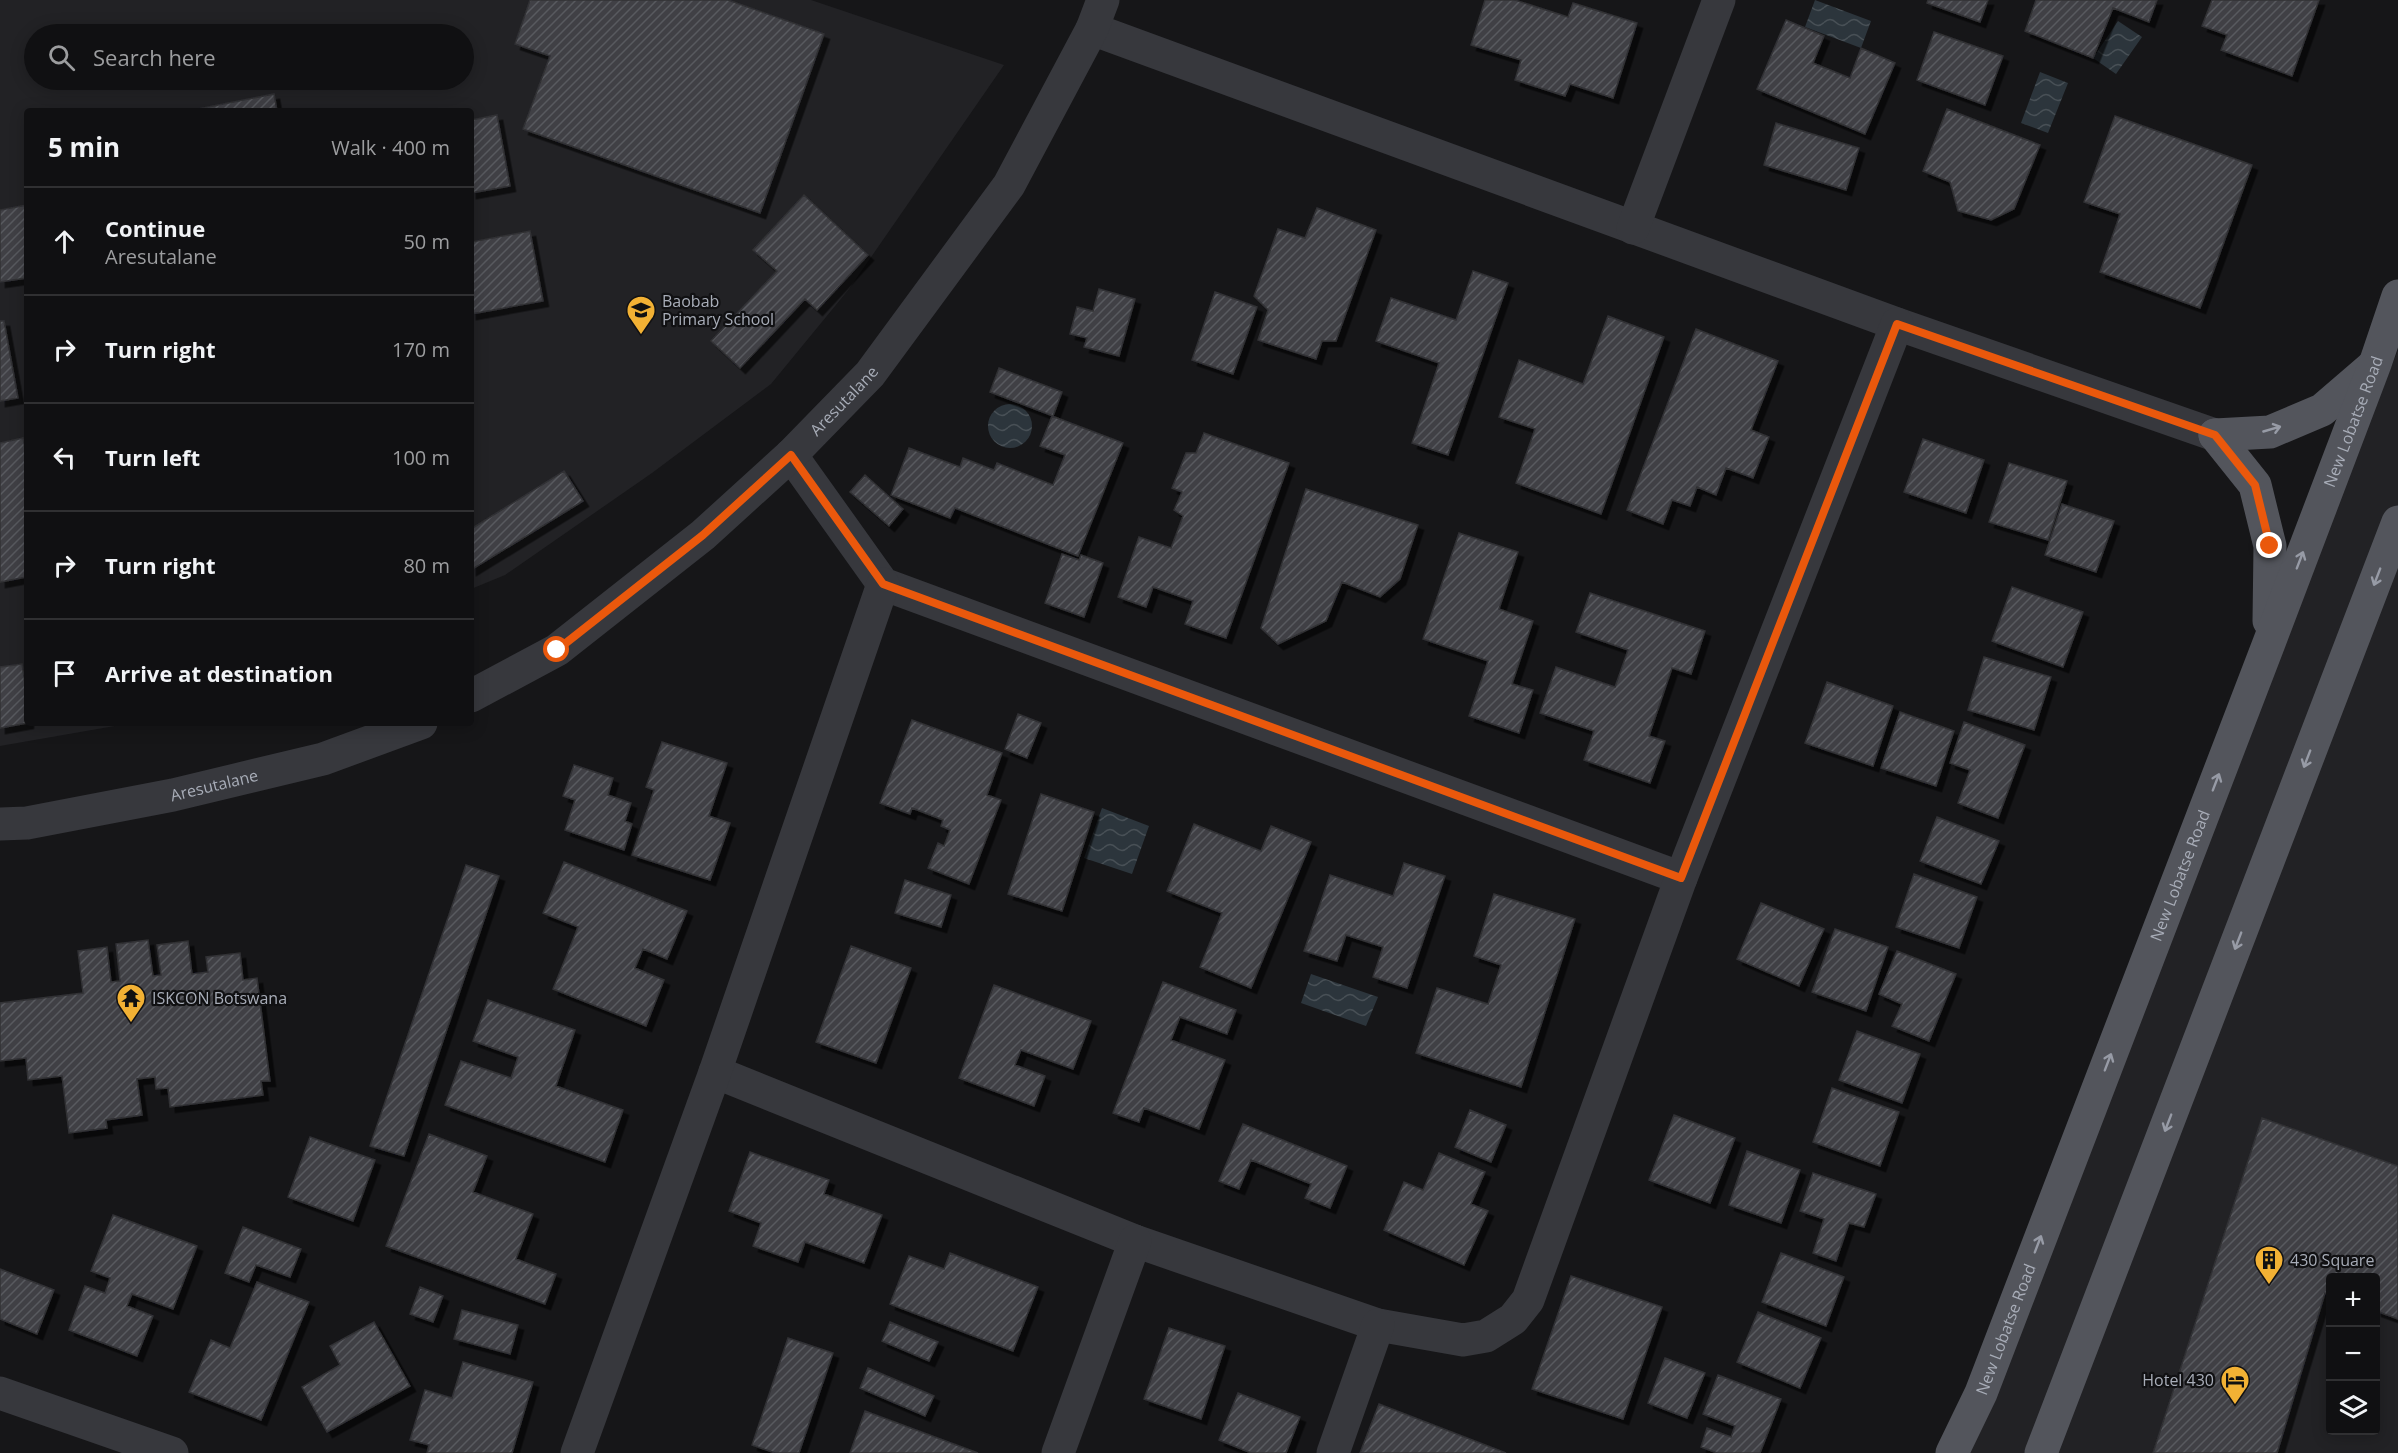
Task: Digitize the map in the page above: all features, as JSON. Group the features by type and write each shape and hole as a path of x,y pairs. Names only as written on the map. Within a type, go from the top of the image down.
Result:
{"main road":[{"name":"New Lobatse Road","path":"1952,1453 1981,1393 2269,643 2375,364 2398,296"},
{"path":"2215,435 2270,432 2322,410 2375,364"},
{"path":"2215,435 2255,485 2270,546 2269,643"},
{"path":"2046,1449 2398,522"}],"street":[{"path":"1633,228 1719,0"},
{"path":"1098,14 1633,228 1897,324 2215,435"},
{"name":"Aresutalane","path":"474,694 557,650 703,535 791,455 870,374 1009,185 1098,14"},
{"path":"716,1072 1135,1241 1378,1325 1462,1340 1486,1336 1504,1325 1513,1319 1528,1300 1681,878 1897,324"},
{"path":"791,455 883,584 1681,878"},
{"path":"578,1453 716,1072 883,584"},
{"name":"Aresutalane","path":"0,824 27,823 173,795 323,759 413,726"},
{"path":"1058,1453 1135,1241"},
{"path":"1332,1453 1378,1325"},
{"path":"0,1393 172,1453"}],"shaded area":[{"name":"Baobab Primary School","path":"0,0 811,0 1004,65 849,289 771,384 652,473 505,575 474,588 474,108 24,108 24,726 115,726 0,746"},
{"path":"2398,350 2398,1453 1959,1453"}],"water":[{"path":"1815,0 1871,21 1861,48 1805,27"},
{"path":"2118,21 2142,37 2116,74 2093,58"},
{"path":"2040,72 2068,83 2048,133 2021,123"},
{"path":"1010,404 1019,405 1026,410 1031,417 1031,435 1026,442 1019,447 1010,448 1001,447 994,442 989,435 988,426 989,417 994,410 1001,405"},
{"path":"1102,808 1149,826 1132,874 1084,858"},
{"path":"1311,974 1378,997 1366,1026 1301,1003"}],"building":[{"path":"530,0 728,0 824,34 760,213 523,129 550,56 515,44"},
{"path":"1485,0 1515,0 1568,17 1573,3 1637,23 1613,98 1570,84 1565,96 1515,80 1521,60 1471,45"},
{"path":"1928,0 1988,0 1980,22 1927,3"},
{"path":"2036,0 2157,0 2149,22 2113,8 2093,58 2025,31"},
{"path":"2212,0 2319,0 2292,76 2221,50 2227,35 2202,26"},
{"path":"1786,20 1824,36 1813,63 1850,78 1861,48 1895,63 1865,134 1757,89"},
{"path":"1934,32 2003,56 1985,105 1917,80"},
{"path":"274,94 276,108 203,108"},
{"path":"1947,109 2040,145 2014,209 1991,220 1958,211 1950,182 1923,171"},
{"path":"497,115 510,186 474,192 474,119"},
{"path":"2115,116 2252,165 2200,308 2100,272 2120,214 2084,202"},
{"path":"1776,123 1859,148 1846,190 1764,165"},
{"path":"804,195 868,255 817,310 805,299 740,368 711,341 777,271 753,250"},
{"path":"24,206 24,278 0,282 0,210"},
{"path":"1317,208 1376,230 1336,341 1322,341 1316,359 1258,340 1268,310 1254,296 1278,229 1305,238"},
{"path":"530,231 543,301 474,313 474,241"},
{"path":"1473,271 1508,283 1448,455 1412,443 1439,363 1376,341 1391,298 1456,320"},
{"path":"1099,289 1135,299 1119,356 1084,347 1087,338 1070,334 1077,307 1093,311"},
{"path":"1215,292 1257,307 1233,374 1192,360"},
{"path":"1608,316 1664,337 1601,514 1516,483 1535,429 1499,417 1519,360 1583,384"},
{"path":"0,321 4,321 18,398 0,401"},
{"path":"1696,329 1778,361 1751,430 1769,437 1753,478 1726,468 1716,495 1697,487 1690,506 1672,500 1663,524 1627,510"},
{"path":"999,368 1062,392 1053,416 990,392"},
{"path":"1052,416 1123,443 1078,556 955,508 950,518 891,495 909,448 960,467 963,458 994,470 997,463 1053,485 1065,455 1040,446"},
{"path":"1204,433 1289,463 1226,638 1185,624 1193,601 1153,587 1146,607 1118,597 1139,537 1171,548 1183,516 1174,510 1182,492 1172,488 1186,453 1196,453"},
{"path":"23,438 24,443 24,578 0,582 0,443"},
{"path":"1923,439 1984,460 1966,513 1904,492"},
{"path":"2009,463 2067,481 2048,540 1989,522"},
{"path":"564,471 583,501 474,568 474,527"},
{"path":"865,475 903,509 889,526 850,492"},
{"path":"1306,489 1418,525 1400,579 1380,597 1342,582 1326,621 1278,644 1261,628"},
{"path":"2062,504 2114,521 2096,572 2045,555"},
{"path":"1459,533 1518,552 1499,609 1533,621 1512,684 1533,690 1519,733 1469,716 1488,661 1423,639"},
{"path":"1062,554 1079,560 1081,555 1103,563 1084,617 1045,603"},
{"path":"2012,587 2083,612 2063,667 1992,641"},
{"path":"1590,593 1705,631 1691,674 1672,668 1649,736 1665,741 1650,783 1584,760 1594,731 1540,713 1556,667 1615,687 1628,650 1576,632"},
{"path":"1984,657 2051,677 2034,730 1968,710"},
{"path":"22,664 24,724 0,728 0,667"},
{"path":"1827,682 1893,706 1873,766 1805,743"},
{"path":"1900,712 1954,731 1936,786 1881,768"},
{"path":"1018,714 1041,723 1027,758 1005,749"},
{"path":"912,720 1002,753 987,795 1001,800 969,884 928,868 938,843 944,846 950,830 941,826 943,820 912,808 910,814 880,803"},
{"path":"1964,722 2025,745 1998,818 1958,803 1970,770 1950,763"},
{"path":"662,742 727,763 709,816 730,823 710,880 632,855 654,790 646,787"},
{"path":"574,765 613,778 608,795 631,803 625,821 632,824 624,850 565,830 575,800 563,796"},
{"path":"1041,794 1094,812 1062,911 1008,894"},
{"path":"1937,817 1999,841 1981,884 1920,861"},
{"path":"1194,824 1261,851 1271,826 1311,842 1251,988 1200,967 1222,913 1167,891"},
{"path":"564,862 687,911 667,959 643,949 635,968 664,980 646,1026 553,989 578,927 543,913"},
{"path":"1404,863 1445,876 1407,988 1373,977 1383,947 1346,935 1337,961 1304,951 1330,875 1393,896"},
{"path":"466,865 499,876 404,1156 370,1146"},
{"path":"1914,874 1977,897 1959,948 1896,927"},
{"path":"905,880 951,895 941,927 895,913"},
{"path":"1494,894 1575,919 1521,1087 1416,1053 1437,988 1488,1004 1501,965 1474,956"},
{"path":"1761,903 1824,929 1799,986 1737,959"},
{"path":"1835,929 1888,947 1866,1011 1812,992"},
{"name":"ISKCON Botswana","path":"148,940 153,976 161,975 157,945 188,941 192,974 208,972 206,957 240,953 243,980 257,978 270,1081 261,1081 263,1095 170,1107 168,1088 156,1089 155,1077 137,1079 142,1115 106,1120 107,1128 69,1133 62,1076 28,1080 26,1058 0,1061 0,1003 83,993 78,951 107,947 111,982 120,981 116,944"},
{"path":"851,946 911,968 876,1063 816,1042"},
{"path":"1897,951 1956,974 1929,1041 1892,1026 1902,1004 1879,994"},
{"path":"1163,982 1236,1010 1227,1034 1180,1017 1171,1040 1225,1060 1199,1129 1144,1108 1139,1122 1113,1113"},
{"path":"994,985 1091,1021 1073,1069 1021,1050 1015,1065 1045,1076 1034,1106 959,1078"},
{"path":"488,1000 575,1030 556,1086 623,1110 605,1162 445,1105 461,1061 511,1078 518,1057 473,1041"},
{"path":"1857,1031 1920,1054 1902,1103 1839,1080"},
{"path":"1832,1088 1899,1112 1880,1166 1813,1142"},
{"path":"1470,1110 1506,1125 1491,1162 1455,1147"},
{"path":"1674,1115 1735,1138 1710,1203 1649,1180"},
{"name":"430 Square","path":"2262,1118 2398,1166 2398,1319 2380,1312 2380,1273 2326,1273 2326,1293 2277,1453 2153,1453"},
{"path":"1243,1124 1347,1166 1330,1208 1305,1198 1311,1184 1251,1160 1239,1189 1219,1181"},
{"path":"429,1134 487,1156 473,1192 533,1214 516,1259 556,1274 545,1304 386,1246"},
{"path":"310,1137 375,1160 353,1221 288,1197"},
{"path":"1747,1151 1800,1170 1781,1223 1729,1205"},
{"path":"750,1152 829,1180 824,1194 882,1215 864,1263 805,1242 798,1262 753,1246 761,1223 729,1211"},
{"path":"1439,1153 1485,1172 1471,1204 1488,1211 1464,1265 1384,1230 1404,1182 1423,1190"},
{"path":"1813,1173 1876,1194 1864,1227 1849,1223 1836,1261 1813,1253 1824,1219 1800,1211"},
{"path":"113,1215 197,1246 173,1309 132,1294 127,1306 153,1316 137,1356 69,1330 85,1286 105,1293 110,1278 91,1271"},
{"path":"243,1227 301,1249 290,1277 256,1265 249,1282 225,1273"},
{"path":"950,1253 1038,1287 1013,1351 890,1304 909,1256 944,1269"},
{"path":"1781,1253 1844,1277 1826,1326 1762,1302"},
{"path":"0,1269 54,1290 37,1334 0,1319"},
{"path":"1571,1276 1662,1307 1623,1419 1532,1389"},
{"path":"257,1282 309,1302 261,1420 189,1392 211,1340 230,1348"},
{"path":"420,1287 443,1296 433,1322 410,1314"},
{"path":"462,1310 518,1325 510,1354 454,1339"},
{"path":"1758,1312 1821,1338 1800,1388 1737,1362"},
{"path":"374,1322 410,1386 327,1432 302,1387 340,1365 330,1346"},
{"path":"890,1322 938,1342 929,1361 882,1341"},
{"path":"1169,1328 1225,1346 1201,1419 1144,1399"},
{"path":"788,1338 833,1353 799,1453 775,1453 752,1445"},
{"path":"1665,1358 1705,1373 1687,1418 1648,1403"},
{"path":"463,1362 533,1382 512,1453 427,1453 429,1445 410,1440 425,1390 452,1398"},
{"path":"868,1368 934,1396 925,1416 860,1388"},
{"path":"1718,1375 1781,1399 1760,1453 1717,1453 1701,1447 1707,1428 1731,1437 1735,1426 1703,1414"},
{"path":"1238,1393 1300,1417 1286,1453 1251,1453 1219,1440"},
{"path":"1379,1404 1506,1453 1360,1453"},
{"path":"865,1411 978,1453 850,1453"}],"place":[{"name":"Baobab Primary School","path":"641,336"},
{"name":"ISKCON Botswana","path":"131,1024"},
{"name":"430 Square","path":"2269,1286"},
{"name":"Hotel 430","path":"2235,1406"}],"route":[{"path":"557,650 703,535 791,455 883,584 1681,878 1897,324 2215,435 2255,485 2270,546"}]}
